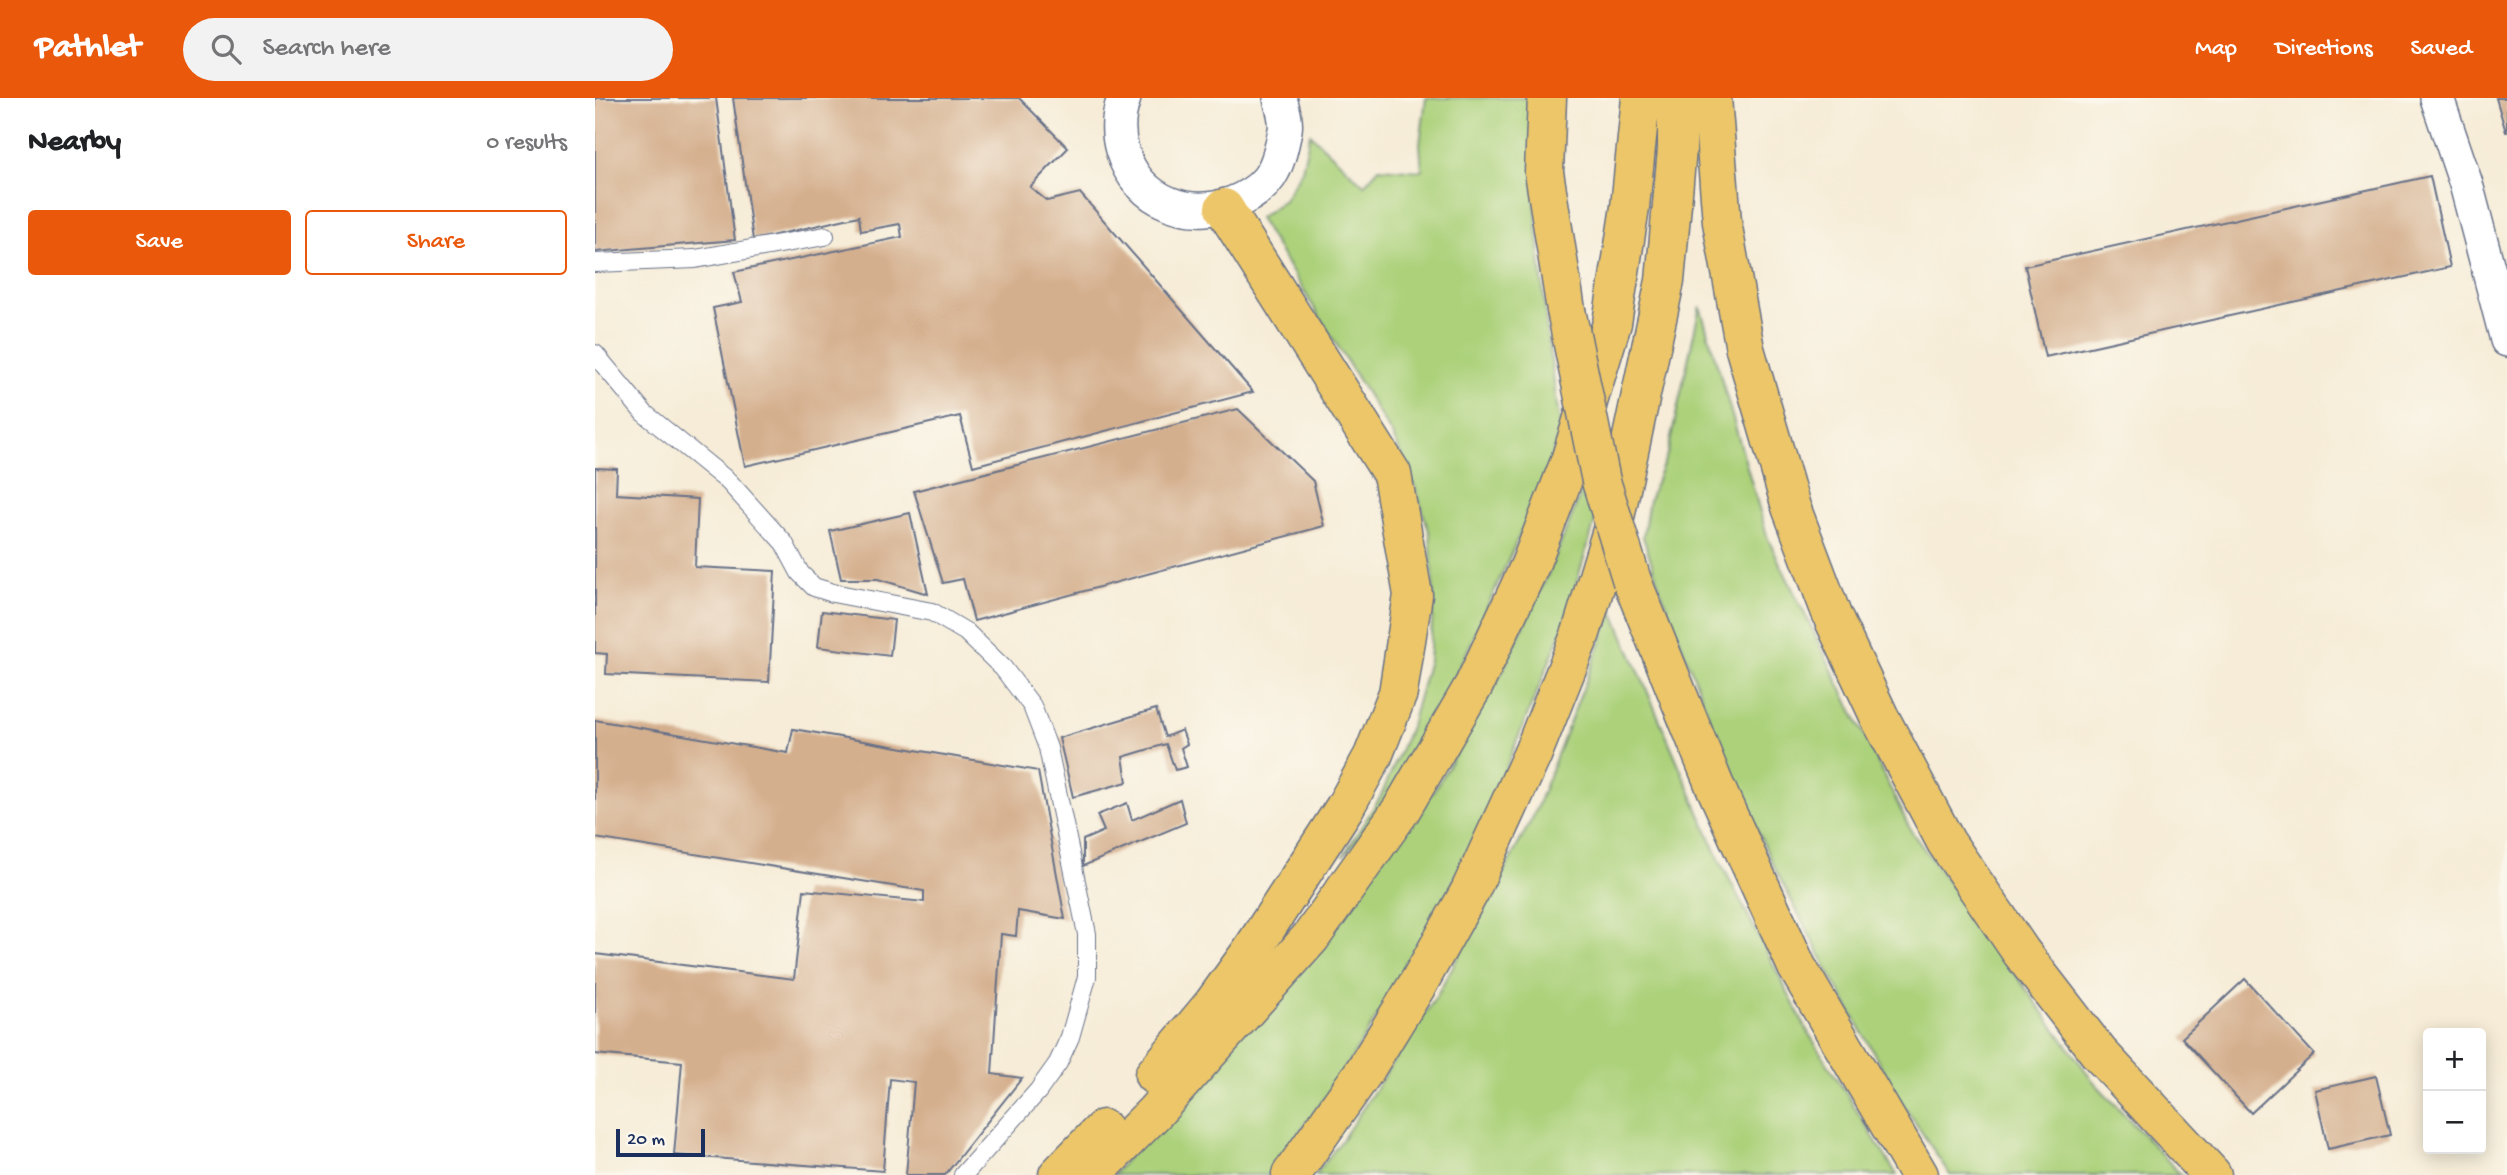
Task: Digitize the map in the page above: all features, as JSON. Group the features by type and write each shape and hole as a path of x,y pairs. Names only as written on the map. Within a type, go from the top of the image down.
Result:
{"highway":[{"path":"1546,98 1544,172 1566,310 1601,481 1632,581 1714,784 1797,967 1919,1175"},
{"path":"1092,1175 1172,1093 1311,937 1401,810 1474,685 1530,565 1570,461 1612,323 1630,208 1641,98"},
{"path":"1291,1175 1365,1070 1470,891 1533,754 1581,633 1613,527 1665,281 1677,149 1677,98"},
{"path":"1713,98 1723,222 1745,349 1791,507 1833,618 1880,718 1946,842 2021,952 2099,1053 2213,1175"},
{"path":"1058,1175 1176,1051 1252,950 1345,807 1373,756 1398,693 1413,595 1392,474 1224,208"}],"street":[{"path":"1120,102 1118,137 1127,165 1145,188 1167,204 1195,211 1224,208 1254,193 1273,171 1286,127 1281,98"},
{"path":"2437,98 2466,184 2507,340"}],"lane":[{"path":"595,263 695,259 825,236"},
{"path":"595,354 644,413 729,482 785,543 800,573 814,587 832,593 932,612 966,632 1003,668 1032,706 1048,748 1087,934 1087,977 1070,1037 1058,1063 1038,1091 963,1175"}],"green space":[{"path":"1426,98 1533,98 1535,204 1547,332 1562,428 1533,505 1430,729 1369,828 1343,856 1381,796 1411,725 1429,660 1434,598 1430,534 1414,484 1394,438 1259,218 1284,200 1302,170 1310,134 1364,185 1379,168 1422,171 1420,144"},
{"path":"1700,306 1768,539 1911,831 2094,1082 2181,1175 1950,1175 1899,1098 1831,976 1773,865 1724,755 1643,537 1649,500 1668,452"},
{"path":"1584,486 1596,518 1562,631 1485,818 1420,947 1336,1083 1267,1175 1113,1175 1433,792 1498,681 1549,572"},
{"path":"1613,611 1720,861 1809,1034 1897,1175 1315,1175 1342,1140 1438,994 1533,817"}],"building":[{"path":"595,98 716,98 735,240 595,252"},
{"path":"733,98 1019,98 1068,148 1030,187 1047,201 1080,193 1253,392 973,466 960,416 745,466 713,308 742,302 734,272 902,237 900,224 861,231 859,216 753,240"},
{"path":"2496,98 2507,98 2507,132 2506,132"},
{"path":"2430,176 2450,267 2045,357 2025,266"},
{"path":"1238,409 1313,481 1324,526 974,621 963,579 943,583 914,491"},
{"path":"595,468 617,469 616,494 698,499 695,567 775,571 769,682 606,674 607,654 595,653"},
{"path":"910,513 928,594 878,579 841,579 830,531"},
{"path":"822,611 894,620 890,656 818,647"},
{"path":"1156,709 1165,737 1182,730 1187,744 1181,748 1187,767 1175,770 1166,744 1123,757 1127,782 1073,797 1059,738"},
{"path":"595,720 788,753 793,729 1038,771 1065,919 1018,911 1016,936 1001,934 992,1074 1022,1078 945,1175 906,1175 914,1082 890,1079 883,1171 674,1155 682,1062 595,1054 595,954 794,979 804,890 924,902 924,891 595,838"},
{"path":"1180,799 1186,823 1083,866 1083,840 1104,831 1097,815 1127,803 1132,820"},
{"path":"2245,979 2314,1054 2251,1113 2182,1038"},
{"path":"2376,1076 2390,1135 2328,1149 2315,1090"}]}
